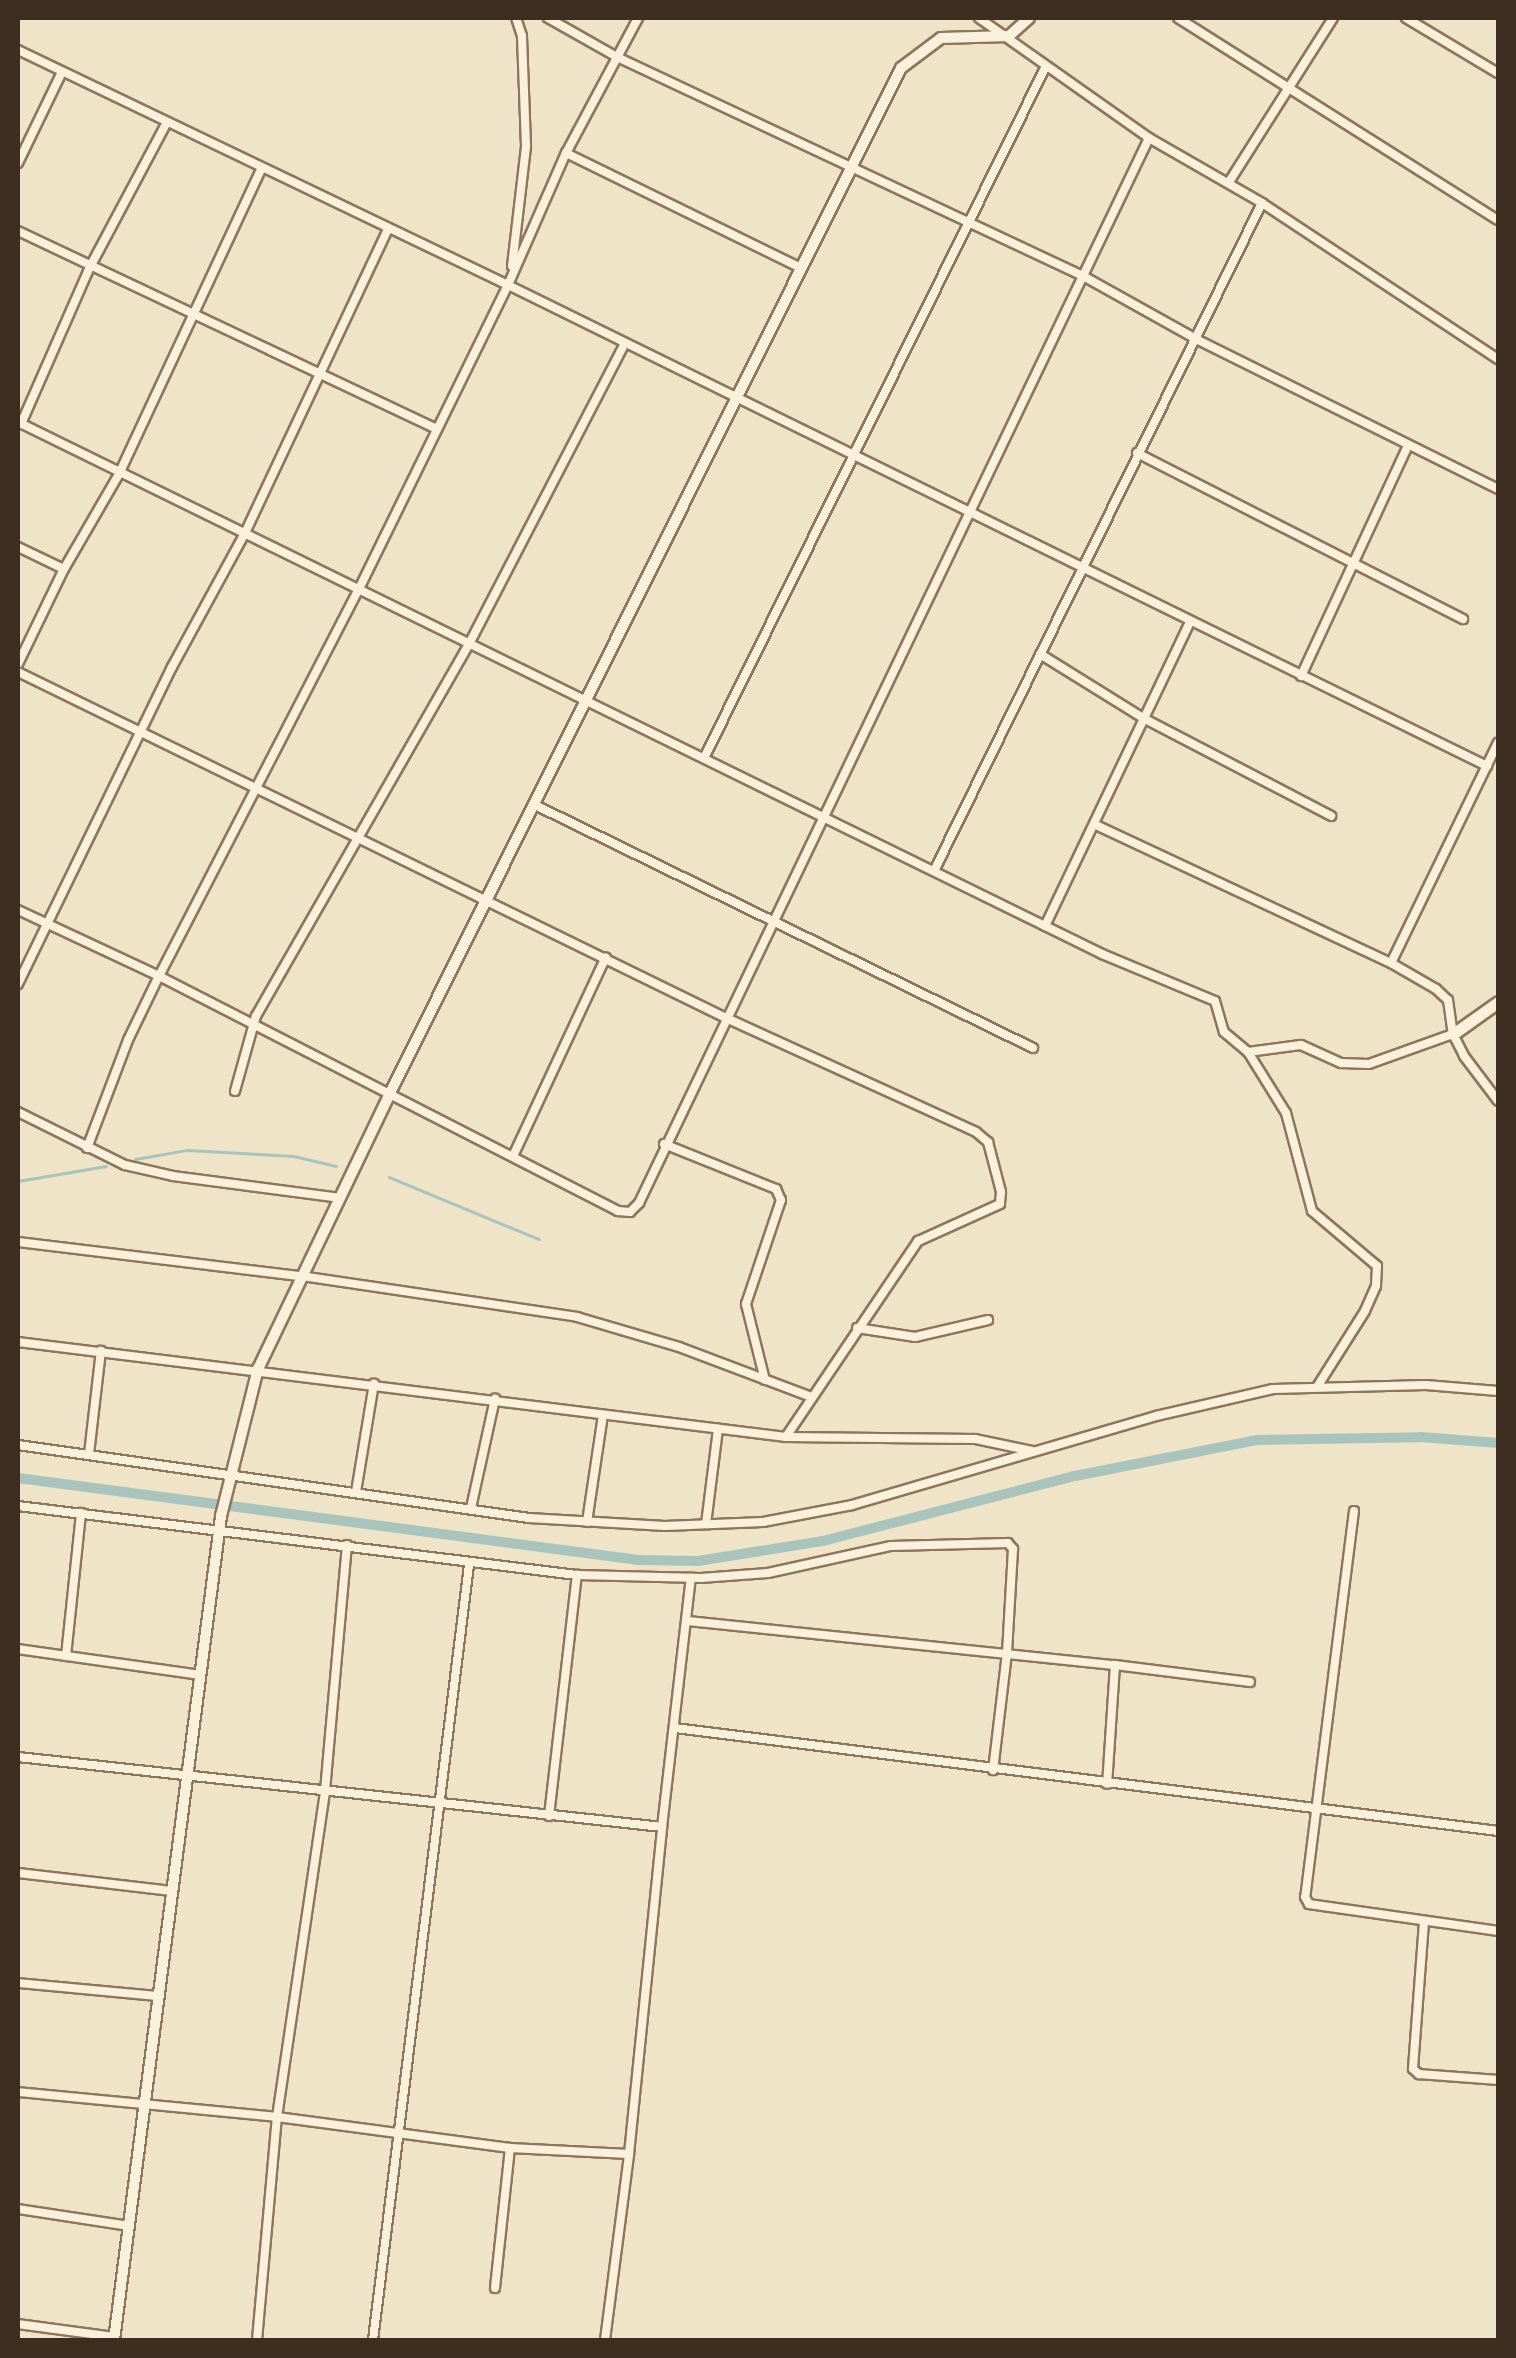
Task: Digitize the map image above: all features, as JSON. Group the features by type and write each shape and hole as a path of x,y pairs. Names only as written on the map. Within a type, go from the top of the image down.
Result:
{"main road":[{"path":"1454,1034 1498,1002"}],"street":[{"path":"508,285 526,146 522,36 516,18"},
{"path":"548,18 617,57 966,225 1083,276 1196,338 1498,489"},
{"path":"87,1148 128,1040 158,976 359,590 508,285 566,152 638,18"},
{"path":"979,18 1009,36 1045,68 1150,138 1229,182 1498,359"},
{"path":"18,2324 114,2339 226,1481 258,1369 338,1198 901,68 940,38 1009,36 1028,18"},
{"path":"1178,18 1498,220"},
{"path":"1229,182 1333,18"},
{"path":"1406,18 1498,74"},
{"path":"18,50 387,231 508,285 1486,766"},
{"path":"705,756 1045,68"},
{"path":"18,163 62,72"},
{"path":"166,124 90,267 19,423 1045,926 1214,1000 1224,1032 1248,1052 1286,1113 1312,1211 1377,1266 1376,1286 1365,1311 1317,1386"},
{"path":"18,910 514,1154 618,1211 630,1212 639,1203 724,1016 1150,138"},
{"path":"566,152 799,267"},
{"path":"18,664 64,569 119,474 261,170"},
{"path":"934,871 1262,203"},
{"path":"18,231 192,317 436,428"},
{"path":"18,984 140,732 245,533 387,231"},
{"path":"235,1090 253,1025 469,644 625,343"},
{"path":"1301,676 1408,446"},
{"path":"1137,452 1463,619"},
{"path":"18,547 64,569"},
{"path":"1045,926 1190,622"},
{"path":"1040,654 1145,719 1331,816"},
{"path":"18,672 724,1016 976,1132 993,1153 1000,1204 918,1242 786,1437"},
{"path":"1392,963 1498,743"},
{"path":"535,805 1033,1048"},
{"path":"1096,824 1392,963 1443,994 1454,1034 1471,1066 1498,1100"},
{"path":"514,1154 606,957"},
{"path":"1248,1052 1301,1045 1341,1062 1369,1064 1454,1034"},
{"path":"18,1112 125,1165 173,1176 338,1198"},
{"path":"664,1144 776,1189 781,1200 747,1290 746,1304 765,1380"},
{"path":"18,1242 301,1276 577,1317 679,1347 811,1397"},
{"path":"857,1328 914,1336 988,1320"},
{"path":"18,1342 374,1383 786,1437 975,1439 1037,1452"},
{"path":"89,1454 101,1351"},
{"path":"356,1492 374,1383"},
{"path":"18,1444 226,1481 356,1492 587,1522 762,1522 852,1505 1195,1407 1273,1389 1426,1385 1498,1390"},
{"path":"471,1508 495,1399"},
{"path":"587,1522 603,1415"},
{"path":"706,1524 718,1429"},
{"path":"18,1506 220,1522 469,1566 577,1576 691,1578 768,1573 891,1546 1008,1543 1012,1549 1007,1653 993,1770"},
{"path":"1354,1511 1305,1897 1309,1904 1498,1931"},
{"path":"66,1656 81,1513"},
{"path":"257,2340 277,2117 325,1791 347,1545"},
{"path":"373,2340 469,1566"},
{"path":"550,1816 577,1576"},
{"path":"605,2340 691,1578"},
{"path":"686,1621 1250,1682"},
{"path":"18,1649 200,1675"},
{"path":"1107,1784 1115,1666"},
{"path":"675,1728 1498,1830"},
{"path":"18,1757 662,1827"},
{"path":"18,1873 172,1890"},
{"path":"1424,1922 1413,2068 1419,2074 1498,2080"},
{"path":"18,1984 158,1996"},
{"path":"18,2092 277,2117 510,2148 629,2154"},
{"path":"496,2288 510,2148"},
{"path":"18,2210 129,2226"}],"waterway":[{"path":"135,1159 187,1150 294,1156 336,1166"},
{"path":"18,1181 106,1166"},
{"path":"389,1177 539,1239"},
{"path":"18,1478 639,1560 698,1561 823,1541 1075,1476 1257,1440 1421,1437 1498,1443"}]}
